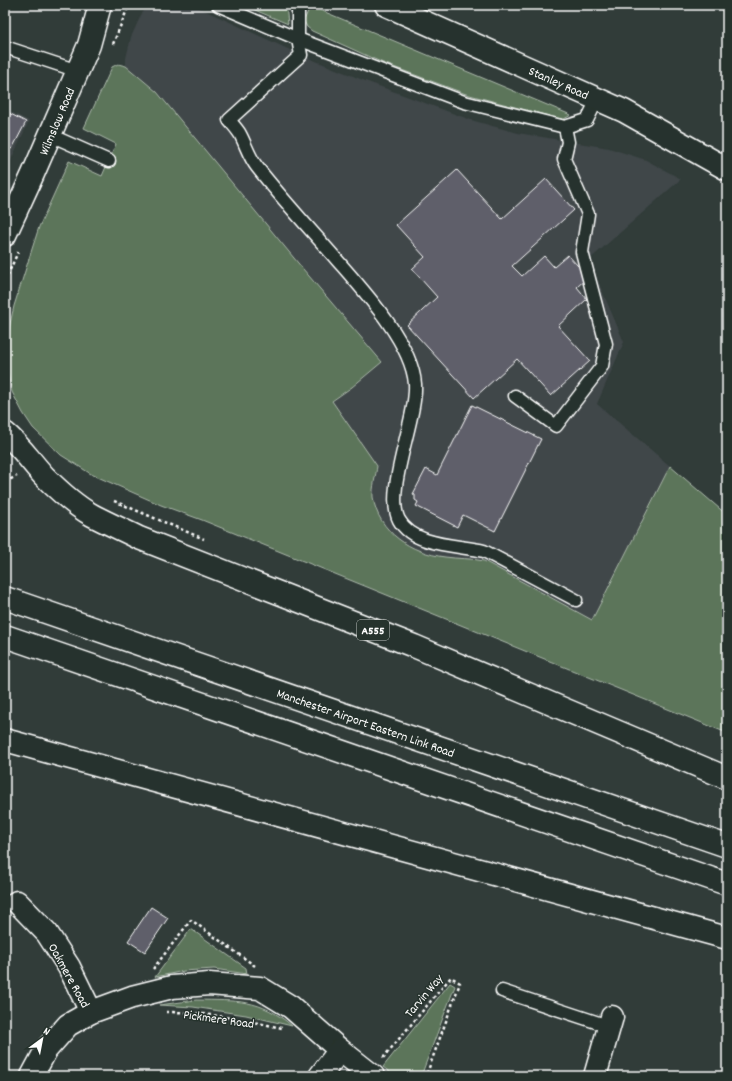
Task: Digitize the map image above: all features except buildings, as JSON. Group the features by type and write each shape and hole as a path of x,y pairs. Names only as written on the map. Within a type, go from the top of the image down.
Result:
{"main road":[{"name":"Wilmslow Road","path":"5,236 89,45 100,5"},
{"name":"Stanley Road","path":"386,5 624,111 727,169"},
{"name":"A555","path":"5,433 44,476 74,503 91,514 138,538 414,646 727,778"},
{"name":"Manchester Airport Eastern Link Road","path":"5,598 727,846"},
{"path":"5,636 727,884"},
{"path":"5,740 727,938"},
{"name":"Oakmere Road","path":"17,902 50,939 69,967 91,1012"},
{"name":"Pickmere Road","path":"32,1076 46,1050 68,1025 91,1012 132,997 172,987 209,984 260,988 291,1007 371,1075"},
{"path":"595,1076 610,1021"},
{"path":"320,1076 340,1050"}],"lane":[{"path":"218,5 298,39 464,102 565,127 587,120 598,100"},
{"path":"298,5 298,39 301,55 229,120 239,133 255,165 374,302 394,332 407,357 415,384 395,494 399,520 407,531 438,544 453,547 473,548 484,551 576,600"},
{"path":"5,47 78,71"},
{"path":"515,396 556,426 602,366 606,344 582,252 588,214 564,159 568,142 565,127"},
{"path":"50,135 109,161"},
{"path":"502,992 610,1021"}],"path":[{"path":"5,482 15,479"},
{"path":"132,997 191,920 256,966 260,988"},
{"name":"Tarvin Way","path":"371,1075 451,977 460,983 426,1076"},
{"name":"Pickmere Road","path":"165,1012 193,1012 244,1020 286,1029"}],"shaded area":[{"path":"148,5 193,5 301,55 368,82 471,120 518,133 609,148 646,160 681,179 589,260 624,342 597,404 670,466 592,620 202,520 306,420 352,387 382,362 157,92 126,66 126,58 131,37 141,15"},
{"path":"5,109 29,121 5,173"}],"green space":[{"path":"243,5 286,5 288,24"},
{"path":"313,7 571,115 564,119 556,118 466,94 383,63 312,31 307,27 304,21 308,11"},
{"path":"118,64 126,66 157,92 382,362 352,387 332,401 377,466 373,493 376,509 382,521 398,539 420,551 432,555 484,561 592,620 670,466 727,515 727,733 202,520 161,505 91,474 61,455 33,428 12,392 7,371 5,346 14,306 39,227 69,161 102,176 116,144 84,128 112,67"},
{"path":"191,929 246,968 247,974 214,969 184,971 155,977"},
{"path":"450,983 455,986 421,1076 395,1076 383,1067"},
{"path":"196,1000 236,1001 247,1003 269,1010 292,1026 246,1015 193,1007 159,1005"}]}
